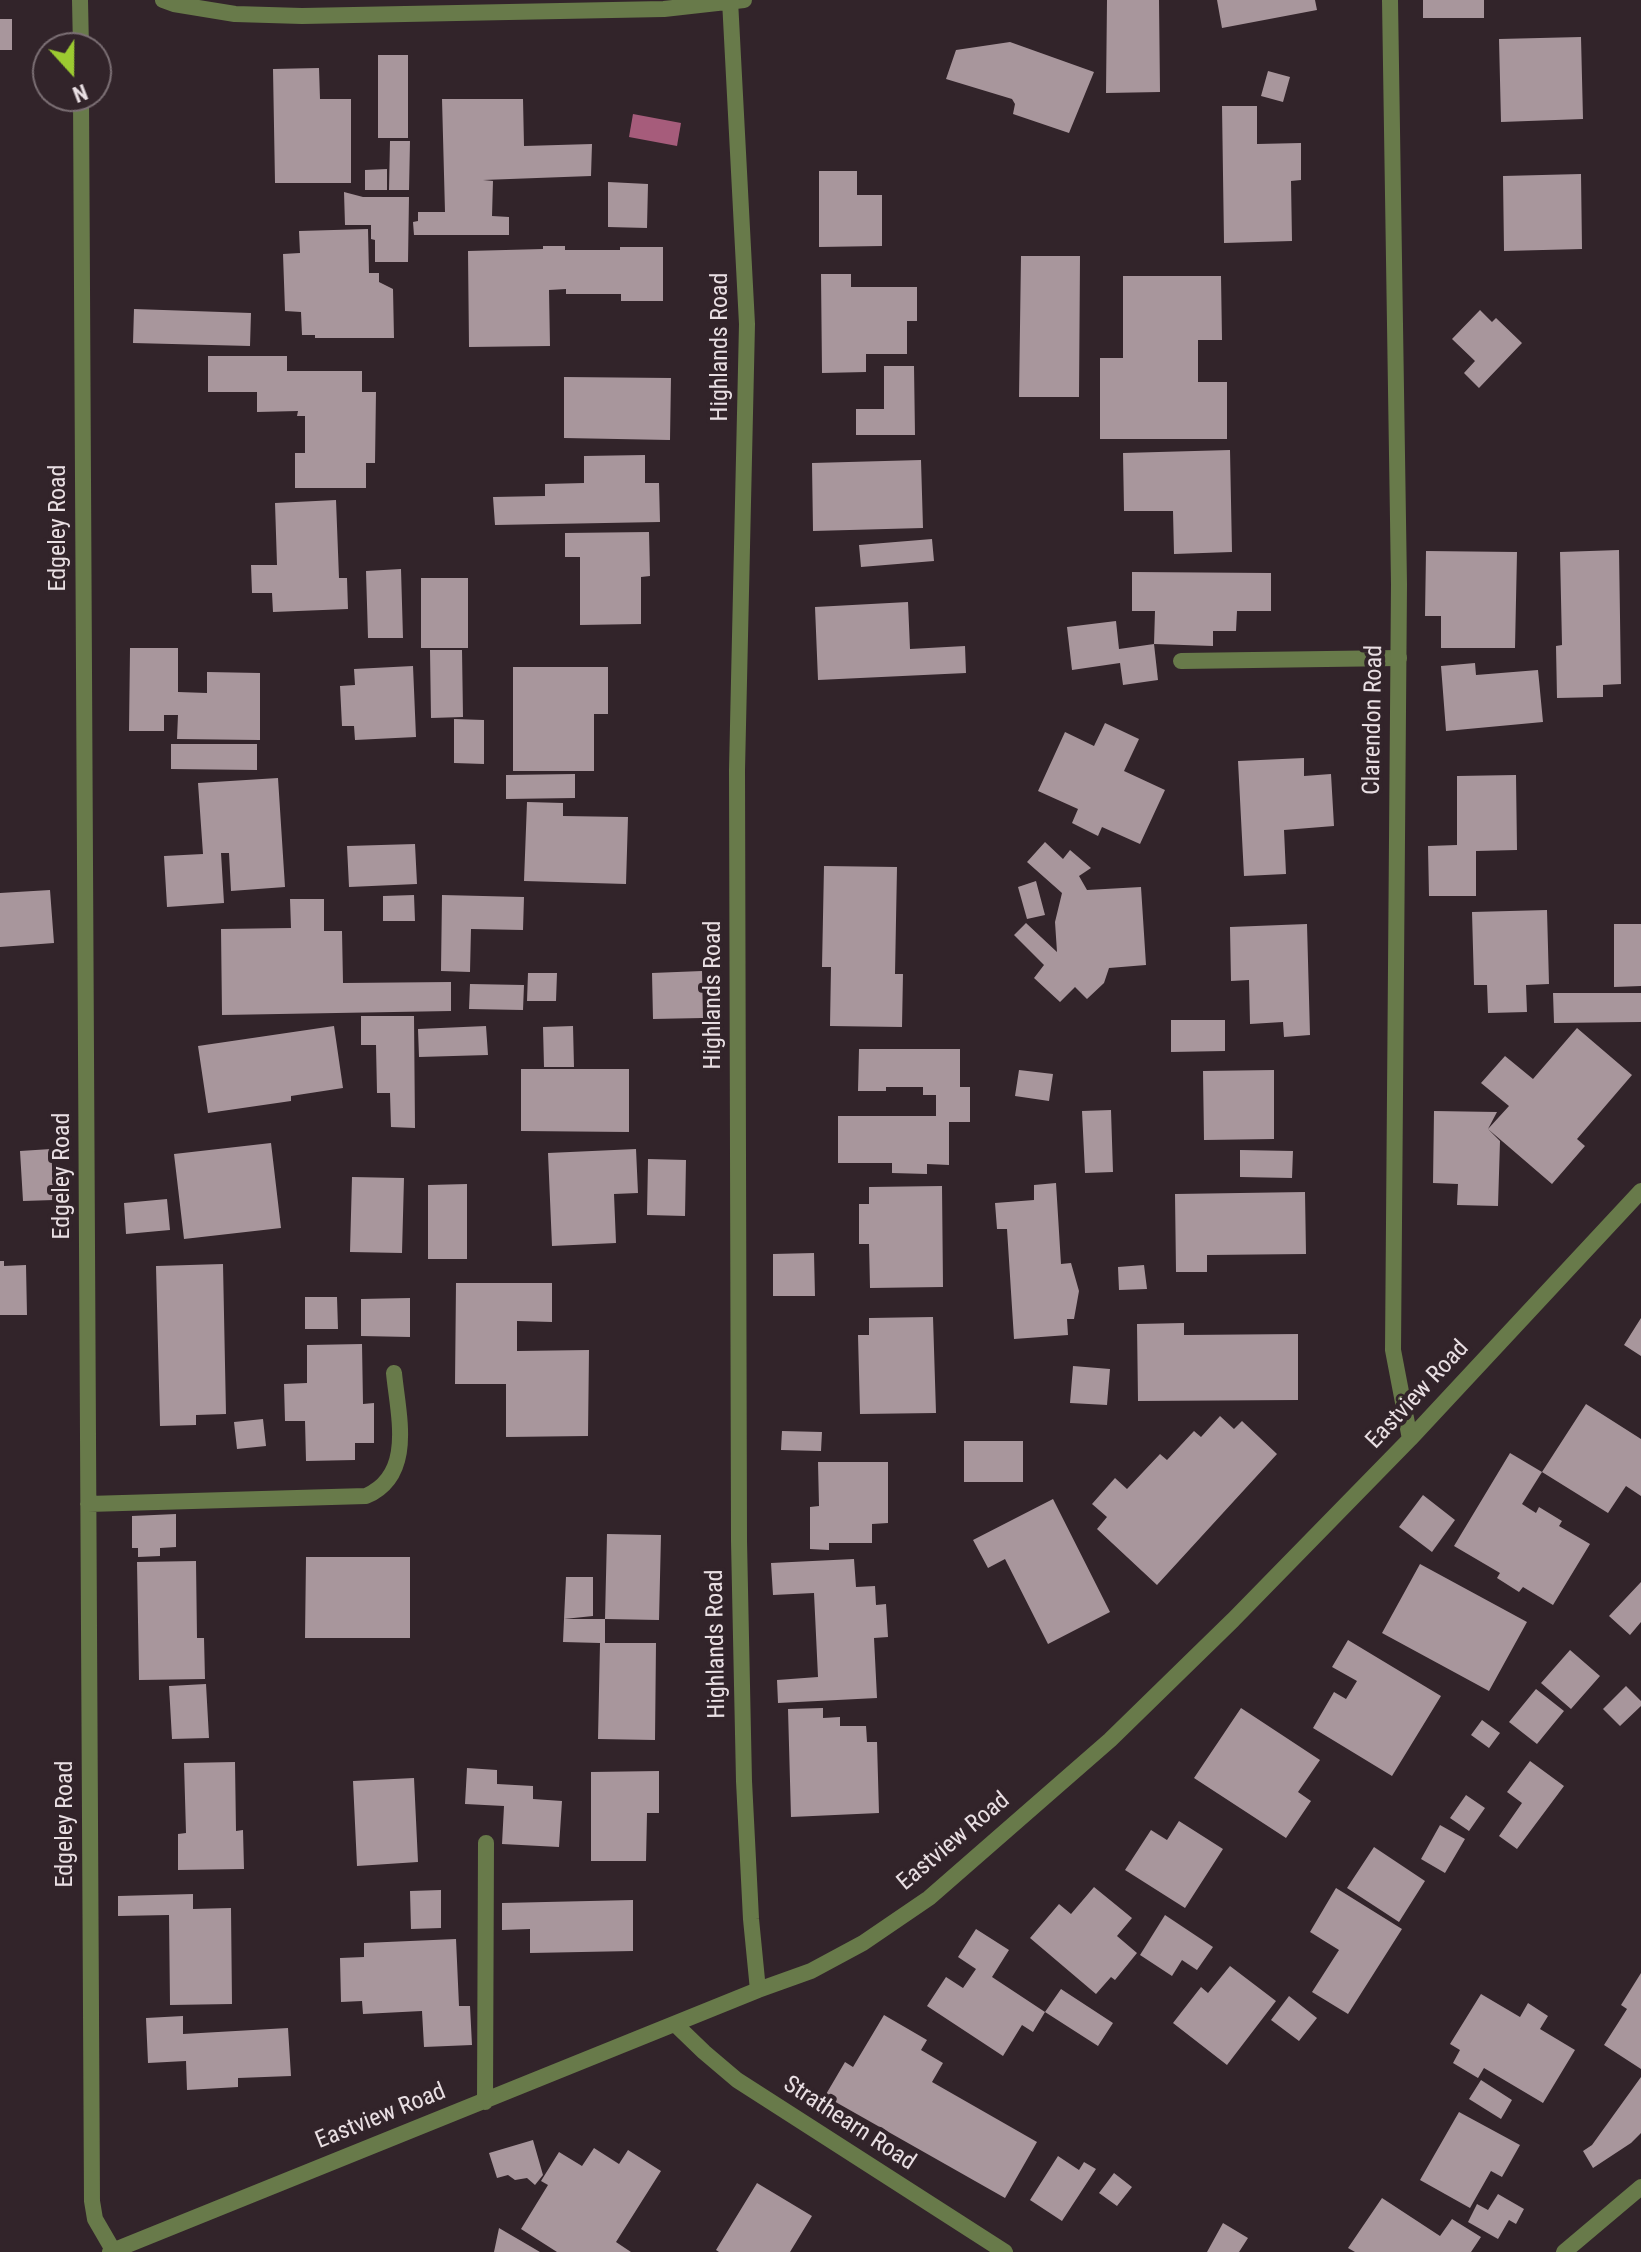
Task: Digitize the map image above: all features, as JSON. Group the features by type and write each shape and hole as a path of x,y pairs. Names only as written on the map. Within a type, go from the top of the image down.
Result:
{"street":[{"path":"80,0 81,32"},
{"path":"163,0 235,14 302,16 664,9 735,1"},
{"name":"Clarendon Road","path":"1390,0 1399,658 1393,1350 1410,1439"},
{"name":"Highlands Road","path":"735,1 747,324 737,770 739,1541 744,1781 758,1990"},
{"name":"Edgeley Road","path":"81,112 92,2201 95,2219 112,2251"},
{"path":"1181,661 1399,658"},
{"name":"Eastview Road","path":"112,2251 811,1971 863,1943 929,1898 1110,1740 1233,1620 1410,1439 1641,1191"},
{"path":"88,1504 344,1498 379,1491 390,1476 401,1451 394,1373"},
{"path":"485,2102 486,1843"},
{"name":"Strathearn Road","path":"676,2025 737,2080 1005,2252"},
{"path":"1564,2252 1641,2187"}],"shaded area":[{"path":"633,114 681,123 677,146 629,137"}],"building":[{"path":"1107,0 1159,0 1160,92 1106,93"},
{"path":"1217,0 1315,0 1317,10 1222,28"},
{"path":"1423,0 1484,0 1484,18 1423,18"},
{"path":"0,19 12,19 12,50 0,50"},
{"path":"1581,37 1583,119 1501,122 1499,39"},
{"path":"1010,42 1094,72 1069,133 1013,114 1015,104 1012,99 946,79 956,50"},
{"path":"378,55 408,55 408,138 378,138"},
{"path":"319,68 320,99 351,99 351,183 275,183 273,69"},
{"path":"1268,71 1290,77 1283,102 1261,96"},
{"path":"442,99 523,99 524,146 592,144 591,176 483,180 493,181 492,216 509,217 509,235 414,235 413,222 418,221 418,212 445,212"},
{"path":"1222,106 1257,106 1257,144 1301,143 1301,180 1291,181 1292,241 1224,243"},
{"path":"390,141 410,141 409,190 389,190"},
{"path":"387,169 387,190 365,190 365,170"},
{"path":"819,171 857,171 857,195 882,195 882,246 819,247"},
{"path":"1581,174 1582,249 1504,251 1503,176"},
{"path":"608,182 648,184 647,228 608,227"},
{"path":"344,192 363,197 409,197 408,262 375,262 371,225 345,225"},
{"path":"368,229 369,273 379,273 379,282 393,289 394,338 315,338 315,335 302,335 301,312 285,311 283,254 300,253 299,231"},
{"path":"543,246 565,246 565,250 663,247 663,301 621,301 621,294 566,294 566,289 549,290 550,346 469,347 468,251 543,249"},
{"path":"1021,256 1080,256 1079,397 1019,397"},
{"path":"821,274 851,274 851,287 917,287 917,321 907,321 907,354 866,354 866,372 822,373"},
{"path":"1123,276 1221,276 1222,340 1198,340 1198,382 1227,382 1227,439 1100,439 1100,358 1123,358"},
{"path":"134,309 251,313 250,346 133,343"},
{"path":"1480,310 1492,322 1496,318 1522,343 1479,388 1464,373 1475,361 1452,339"},
{"path":"208,356 287,356 287,371 362,371 362,392 376,392 375,463 366,463 366,488 295,488 295,453 305,453 305,416 297,416 298,411 257,412 257,392 208,392"},
{"path":"884,366 914,366 915,435 856,435 856,409 884,409"},
{"path":"564,377 671,378 670,440 564,438"},
{"path":"1230,450 1232,552 1174,554 1173,511 1124,511 1123,453"},
{"path":"645,455 645,483 659,483 660,522 495,525 493,497 545,496 545,484 584,483 584,456"},
{"path":"921,460 923,528 813,531 812,463"},
{"path":"336,500 339,578 347,578 348,609 273,612 272,593 252,593 251,565 277,565 275,503"},
{"path":"649,532 650,576 641,577 641,624 580,625 580,557 565,557 565,533"},
{"path":"932,539 934,561 861,567 859,545"},
{"path":"1619,550 1621,684 1603,685 1603,697 1557,698 1556,646 1562,645 1560,552"},
{"path":"1426,551 1517,552 1515,648 1441,648 1441,616 1425,616"},
{"path":"401,569 403,638 368,638 366,571"},
{"path":"1132,572 1271,573 1271,611 1237,611 1236,631 1213,631 1213,646 1154,644 1155,611 1132,611"},
{"path":"421,578 468,578 468,648 421,648"},
{"path":"908,602 910,649 965,646 966,673 818,680 815,607"},
{"path":"1116,621 1119,649 1154,644 1158,680 1123,685 1120,663 1072,670 1067,627"},
{"path":"130,648 178,648 178,692 207,693 207,672 260,673 260,740 177,739 178,715 164,715 164,731 129,731"},
{"path":"430,650 462,650 463,717 431,718"},
{"path":"1475,663 1476,675 1538,670 1543,722 1446,731 1441,666"},
{"path":"413,666 416,737 355,740 354,726 342,726 340,686 355,685 354,669"},
{"path":"513,667 608,667 608,714 594,714 594,771 513,771"},
{"path":"454,719 484,720 484,764 454,763"},
{"path":"1105,723 1139,739 1124,771 1165,790 1140,844 1102,827 1098,836 1072,823 1078,809 1038,791 1065,732 1094,746"},
{"path":"171,744 257,744 257,770 171,769"},
{"path":"1304,758 1304,776 1331,774 1334,826 1284,830 1286,874 1244,876 1238,761"},
{"path":"575,774 575,798 506,799 506,775"},
{"path":"1516,775 1517,850 1476,851 1476,896 1429,896 1428,846 1457,845 1457,776"},
{"path":"278,778 285,887 231,891 229,853 221,853 224,903 167,907 164,856 203,854 198,783"},
{"path":"527,802 563,803 563,816 628,817 626,884 524,881"},
{"path":"1045,842 1063,859 1070,850 1091,868 1079,876 1087,890 1141,887 1146,965 1109,968 1104,983 1087,999 1075,987 1060,1002 1034,978 1044,965 1014,935 1026,923 1057,952 1055,922 1062,893 1027,862"},
{"path":"415,844 417,884 349,887 347,846"},
{"path":"824,866 897,867 895,974 903,974 902,1027 830,1026 831,967 822,967"},
{"path":"1036,881 1045,915 1027,919 1018,887"},
{"path":"50,890 54,943 0,947 0,893"},
{"path":"414,895 415,921 383,921 383,896"},
{"path":"442,895 524,897 523,930 471,929 470,972 441,971"},
{"path":"290,899 324,899 324,931 342,931 343,983 451,982 451,1011 222,1015 221,929 291,928"},
{"path":"1547,910 1549,984 1526,985 1527,1012 1488,1013 1487,985 1474,985 1472,912"},
{"path":"1307,924 1310,1035 1284,1037 1283,1022 1250,1024 1249,980 1231,981 1230,927"},
{"path":"1614,924 1641,924 1641,986 1614,987"},
{"path":"702,971 703,1018 653,1019 652,973"},
{"path":"528,973 557,973 556,1001 527,1001"},
{"path":"470,984 524,985 523,1010 469,1009"},
{"path":"1553,993 1641,993 1641,1022 1554,1023"},
{"path":"361,1016 414,1016 415,1128 391,1127 390,1093 377,1093 376,1045 361,1045"},
{"path":"1171,1020 1225,1020 1225,1051 1171,1052"},
{"path":"334,1026 343,1088 291,1096 291,1101 208,1113 198,1046"},
{"path":"486,1026 488,1055 419,1057 418,1029"},
{"path":"573,1026 574,1067 544,1067 543,1027"},
{"path":"1577,1028 1632,1075 1577,1139 1585,1146 1552,1184 1488,1129 1509,1106 1481,1083 1505,1056 1533,1079"},
{"path":"859,1049 960,1049 960,1087 970,1087 970,1122 949,1122 949,1165 927,1164 927,1174 892,1173 892,1163 838,1163 838,1116 936,1116 936,1095 923,1095 923,1087 858,1091"},
{"path":"521,1069 629,1069 629,1132 521,1131"},
{"path":"1019,1070 1053,1074 1049,1101 1015,1096"},
{"path":"1274,1070 1274,1139 1204,1140 1203,1071"},
{"path":"1111,1110 1113,1172 1085,1173 1082,1111"},
{"path":"1434,1111 1497,1112 1488,1129 1500,1141 1498,1206 1457,1205 1458,1184 1433,1183"},
{"path":"271,1143 281,1228 184,1239 174,1154"},
{"path":"51,1149 54,1200 23,1201 20,1151"},
{"path":"636,1149 638,1193 614,1194 616,1243 552,1246 548,1153"},
{"path":"1240,1150 1293,1151 1292,1178 1240,1177"},
{"path":"648,1159 686,1160 685,1216 647,1215"},
{"path":"352,1177 404,1178 402,1253 350,1252"},
{"path":"1056,1183 1061,1264 1071,1263 1079,1291 1074,1319 1067,1319 1068,1335 1014,1339 1007,1229 997,1229 995,1203 1034,1200 1034,1185"},
{"path":"467,1184 467,1259 428,1259 428,1185"},
{"path":"942,1186 943,1287 870,1288 869,1244 859,1244 859,1204 869,1204 869,1187"},
{"path":"1305,1192 1306,1254 1207,1255 1207,1272 1176,1272 1175,1194"},
{"path":"167,1199 170,1230 126,1234 124,1203"},
{"path":"814,1253 815,1296 773,1296 773,1254"},
{"path":"0,1261 4,1261 4,1266 26,1265 27,1315 0,1315"},
{"path":"223,1264 226,1414 196,1415 196,1425 160,1426 156,1266"},
{"path":"1144,1265 1147,1289 1119,1290 1118,1267"},
{"path":"456,1283 552,1283 552,1322 517,1321 517,1351 589,1350 588,1436 506,1437 506,1384 455,1384"},
{"path":"305,1297 337,1297 338,1329 305,1329"},
{"path":"410,1298 410,1337 361,1336 361,1299"},
{"path":"933,1317 936,1413 860,1414 858,1335 869,1335 869,1318"},
{"path":"1641,1318 1641,1356 1624,1345"},
{"path":"1184,1323 1184,1335 1298,1334 1298,1400 1138,1401 1137,1324"},
{"path":"362,1344 363,1404 374,1403 374,1443 355,1443 355,1460 306,1461 305,1421 285,1421 284,1384 307,1383 307,1345"},
{"path":"1073,1366 1110,1369 1107,1405 1070,1403"},
{"path":"1586,1404 1641,1439 1641,1496 1626,1486 1608,1513 1542,1472"},
{"path":"1220,1416 1234,1429 1242,1421 1277,1454 1157,1585 1097,1529 1107,1517 1092,1504 1115,1478 1127,1489 1160,1454 1167,1460 1194,1431 1201,1437"},
{"path":"263,1419 266,1446 237,1449 234,1422"},
{"path":"782,1431 822,1432 821,1451 781,1450"},
{"path":"964,1441 1023,1441 1023,1482 964,1482"},
{"path":"1510,1453 1542,1472 1522,1504 1536,1513 1539,1507 1562,1521 1559,1526 1590,1544 1553,1605 1523,1587 1519,1592 1497,1578 1500,1573 1454,1546"},
{"path":"818,1462 888,1462 888,1523 872,1524 872,1543 829,1543 829,1550 810,1549 810,1507 819,1506"},
{"path":"1423,1495 1455,1520 1432,1552 1399,1527"},
{"path":"1053,1499 1110,1612 1048,1644 1005,1559 988,1568 973,1540"},
{"path":"176,1514 176,1547 160,1548 160,1556 138,1557 138,1548 132,1548 132,1516"},
{"path":"607,1534 661,1535 659,1620 605,1619"},
{"path":"306,1557 410,1557 410,1638 305,1638"},
{"path":"854,1559 856,1587 875,1586 876,1605 886,1604 888,1637 874,1638 877,1698 778,1703 777,1680 818,1677 814,1593 773,1595 771,1563"},
{"path":"196,1561 197,1638 204,1638 205,1679 139,1680 137,1562"},
{"path":"1420,1564 1527,1622 1489,1691 1382,1633"},
{"path":"566,1577 593,1577 593,1616 564,1619"},
{"path":"1641,1582 1641,1622 1630,1635 1609,1616"},
{"path":"564,1619 605,1619 605,1643 656,1643 655,1740 598,1739 600,1643 563,1642"},
{"path":"1348,1640 1441,1696 1392,1776 1313,1728 1334,1692 1346,1699 1357,1681 1332,1667"},
{"path":"1570,1650 1600,1676 1571,1709 1541,1683"},
{"path":"206,1684 209,1738 172,1739 169,1686"},
{"path":"1626,1686 1641,1701 1641,1706 1620,1726 1603,1709"},
{"path":"1536,1689 1564,1711 1537,1744 1509,1722"},
{"path":"823,1708 823,1718 840,1717 840,1726 866,1726 867,1742 877,1742 879,1813 791,1817 788,1709"},
{"path":"1241,1708 1320,1760 1298,1792 1311,1801 1286,1838 1194,1778"},
{"path":"1482,1720 1500,1733 1489,1748 1471,1735"},
{"path":"1530,1761 1564,1786 1517,1849 1499,1836 1522,1803 1507,1792"},
{"path":"235,1762 236,1831 243,1830 244,1869 178,1870 178,1834 186,1833 184,1763"},
{"path":"467,1768 497,1770 497,1784 533,1786 533,1799 562,1801 559,1847 502,1844 504,1806 465,1804"},
{"path":"659,1771 659,1813 647,1813 646,1861 591,1861 591,1772"},
{"path":"414,1778 418,1862 357,1866 353,1781"},
{"path":"1466,1795 1485,1808 1469,1831 1450,1818"},
{"path":"1179,1821 1223,1849 1185,1908 1125,1870 1151,1830 1167,1840"},
{"path":"1440,1825 1465,1839 1445,1873 1421,1859"},
{"path":"1374,1847 1425,1881 1399,1922 1347,1888"},
{"path":"1094,1887 1132,1918 1117,1936 1137,1953 1115,1980 1111,1977 1096,1994 1030,1938 1059,1904 1071,1914"},
{"path":"1336,1888 1402,1929 1348,2014 1312,1992 1339,1950 1310,1932"},
{"path":"441,1890 441,1928 411,1929 410,1891"},
{"path":"193,1894 193,1909 231,1908 232,2004 170,2005 169,1915 118,1916 118,1896"},
{"path":"633,1900 633,1951 530,1953 530,1929 502,1930 502,1903"},
{"path":"1165,1915 1213,1947 1197,1970 1182,1960 1172,1976 1140,1955"},
{"path":"976,1929 1009,1950 992,1977 1045,2012 1033,2032 1022,2025 1003,2056 927,2006 946,1977 963,1988 976,1969 958,1957"},
{"path":"456,1939 459,2006 470,2006 472,2045 424,2047 422,2011 363,2014 362,2001 341,2002 340,1958 364,1957 364,1943"},
{"path":"1230,1966 1276,2001 1227,2065 1173,2023 1201,1987 1208,1993"},
{"path":"1641,1973 1641,2069 1604,2045 1627,2009 1621,2005"},
{"path":"1061,1989 1113,2023 1098,2046 1045,2012"},
{"path":"1481,1994 1520,2017 1528,2003 1548,2016 1540,2029 1575,2050 1543,2103 1484,2068 1478,2078 1453,2063 1460,2050 1450,2044"},
{"path":"1289,1996 1317,2018 1299,2041 1271,2020"},
{"path":"884,2015 927,2040 921,2050 943,2063 932,2082 1037,2142 1005,2198 825,2096 845,2062 853,2067"},
{"path":"183,2016 183,2034 288,2028 291,2076 238,2078 238,2087 187,2090 186,2061 148,2063 146,2018"},
{"path":"1641,2077 1641,2133 1593,2168 1583,2151 1592,2145"},
{"path":"1481,2080 1512,2100 1501,2119 1469,2099"},
{"path":"1459,2112 1520,2145 1502,2177 1491,2171 1470,2208 1420,2180"},
{"path":"533,2140 543,2175 535,2185 527,2178 515,2180 508,2175 497,2178 489,2153"},
{"path":"594,2148 619,2164 628,2150 661,2171 616,2242 631,2252 557,2252 521,2229 548,2185 541,2181 559,2152 582,2166"},
{"path":"1058,2156 1079,2170 1084,2162 1096,2169 1062,2221 1030,2200"},
{"path":"1114,2173 1132,2187 1117,2206 1099,2193"},
{"path":"757,2183 812,2216 790,2252 719,2252 716,2250"},
{"path":"1498,2194 1524,2209 1516,2224 1509,2220 1498,2239 1468,2222 1477,2204 1488,2210"},
{"path":"1382,2198 1440,2236 1452,2219 1481,2237 1471,2252 1355,2252 1348,2248"},
{"path":"1223,2223 1248,2238 1239,2252 1207,2252"},
{"path":"499,2228 540,2252 494,2252"}]}
